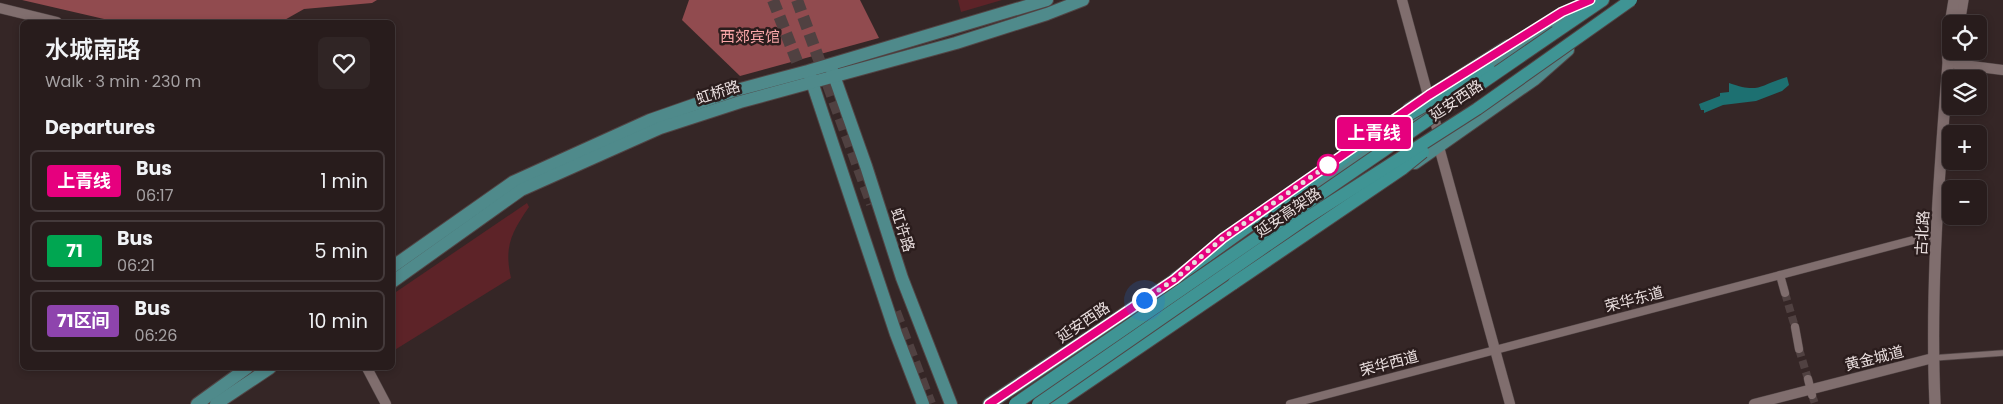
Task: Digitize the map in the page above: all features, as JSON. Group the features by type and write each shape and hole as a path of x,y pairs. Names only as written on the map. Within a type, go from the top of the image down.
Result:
{"highway":[{"name":"延安高架路","path":"1015,404 1603,0"},
{"name":"延安高架路","path":"1038,404 1302,221 1478,109 1633,0"},
{"path":"1175,279 1387,127 1556,32"},
{"path":"1057,404 1402,169 1478,109"}],"main road":[{"name":"虹桥路","path":"395,280 521,190 660,128 1047,0"},
{"name":"虹桥路","path":"832,70 965,40 1047,14 1083,0"},
{"name":"延安西路","path":"989,404 1175,279 1229,247 1430,101 1591,0"},
{"name":"延安西路","path":"1057,404 1084,378 1438,132 1633,0"},
{"name":"古北路","path":"1935,404 1933,358 1936,234 1948,63 1947,43 1954,0"},
{"path":"1960,15 1963,0"},
{"path":"1057,404 1090,388 1228,294 1324,223 1439,147 1535,79 1596,25"},
{"name":"虹许路","path":"832,70 866,166 902,278 951,404"},
{"name":"虹桥路","path":"395,265 513,182 650,120 733,91 810,77"},
{"path":"810,77 891,320 923,404"},
{"path":"196,404 244,370"},
{"path":"216,404 267,370"}],"street":[{"path":"1402,0 1438,132 1439,147 1510,404"},
{"path":"0,8 49,20"},
{"path":"1948,63 2003,70"},
{"name":"荣华东道","path":"1495,349 1936,234"},
{"path":"1780,275 1785,293"},
{"path":"1795,327 1799,349"},
{"name":"荣华西道","path":"1290,404 1495,349"},
{"name":"黄金城道","path":"1754,404 1933,358 2003,353"},
{"path":"368,370 386,404"}],"shaded area":[{"path":"958,0 1002,0 961,12"},
{"path":"527,203 529,207 514,233 509,249 508,257 511,278 395,350 395,293"}],"green space":[{"path":"22,0 377,0 372,3 304,9 285,20 108,20"},
{"name":"西郊宾馆","path":"689,0 860,0 879,38 740,76 682,20"}],"water":[{"path":"1787,77 1789,85 1782,91 1756,101 1723,105 1704,113 1704,110 1701,110 1699,104 1720,96 1720,93 1729,92 1729,83 1754,88"}],"tunnel":[{"path":"773,0 805,82"},
{"path":"797,0 872,204"},
{"path":"1785,293 1795,327"},
{"path":"895,312 930,404"},
{"path":"1799,349 1808,379"},
{"path":"1812,395 1815,404"}],"bus line":[{"name":"上青线","path":"989,404 1175,279 1223,238 1429,95 1562,12 1590,0"}],"route":[{"path":"1144,300 1175,279 1223,238 1334,161 1328,165"}]}
